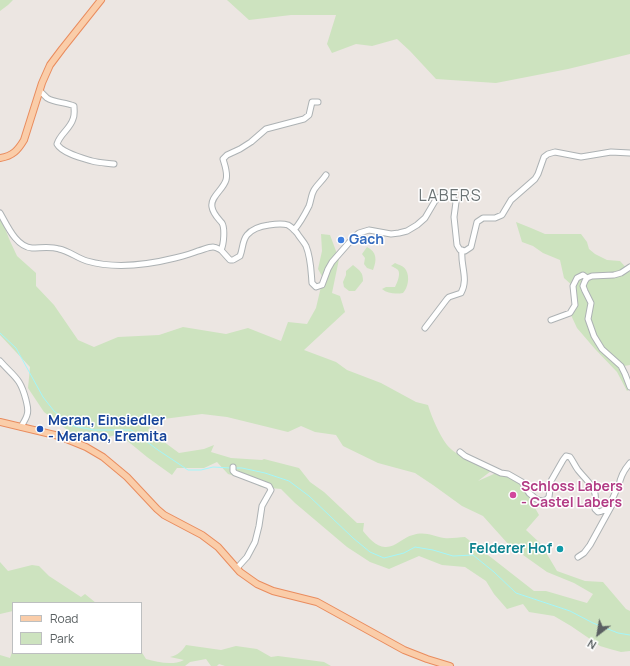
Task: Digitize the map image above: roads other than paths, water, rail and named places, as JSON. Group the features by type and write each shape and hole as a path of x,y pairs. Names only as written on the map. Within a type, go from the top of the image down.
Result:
{"main road":[{"path":"0,158 13,153 19,148 24,140 45,75 50,65 101,0"},
{"path":"0,422 49,433 64,438 86,447 103,457 127,477 164,515 202,535 218,547 237,568 252,581 265,588 282,594 317,602 404,650 450,666"}],"street":[{"path":"40,91 47,98 74,106 73,119 70,126 57,144 59,147 66,152 93,161 114,164"},
{"path":"222,250 224,242 224,227 213,212 211,206 213,199 224,185 226,179 224,157 251,142 266,129 304,119 309,115 312,102 318,102"},
{"path":"0,213 15,237 24,246 30,248 52,247 61,249 86,260 105,265 151,264 214,247 222,250 230,260 233,260 240,256 246,235 250,232 266,225 282,224 290,226 305,245 311,262 312,283 316,287 322,284 332,262 359,233 368,230 395,234 407,231 425,218 438,198 443,196 454,198 456,205 454,217 457,245 460,250 465,251 471,247 477,222 483,218 495,218 502,215 511,200 535,179 544,157 548,154 555,152 582,157 611,152 630,153"},
{"path":"294,230 310,205 315,188 326,175"},
{"path":"425,328 446,299 463,291 465,276 461,257 462,250"},
{"path":"630,267 620,273 592,276 587,278 583,286 591,303 588,319 597,343 621,366 630,387"},
{"path":"551,320 570,313 575,305 573,286 577,278 583,275 587,278"},
{"path":"0,361 15,376 24,392 28,414 21,427"},
{"path":"460,452 465,456 519,480 529,493 541,501 546,500 549,497 550,481 562,460 566,456 570,457 575,466 592,486 596,496 595,509 598,512 603,512 608,506 619,484"},
{"path":"578,557 584,553 590,545 618,493 620,478 630,462"},
{"path":"233,468 235,473 269,486 271,490 262,506 259,526 254,542 247,557 237,568"}],"waterway":[{"path":"0,333 16,348 43,397 54,411 73,426 94,430 131,430 188,470 201,470 213,467 231,468"},
{"path":"234,468 242,468 265,473 289,481 309,496 370,552 384,558 404,553 415,547 433,550 453,556 473,555 516,593 570,611 593,623 618,633 630,635"}],"place":[{"name":"Gach","path":"341,240"},
{"name":"Meran, Einsiedler - Merano, Eremita","path":"40,429"},
{"name":"Schloss Labers - Castel Labers","path":"513,495"},
{"name":"Felderer Hof","path":"560,549"}],"district":[{"name":"LABERS","path":"450,197"}]}
